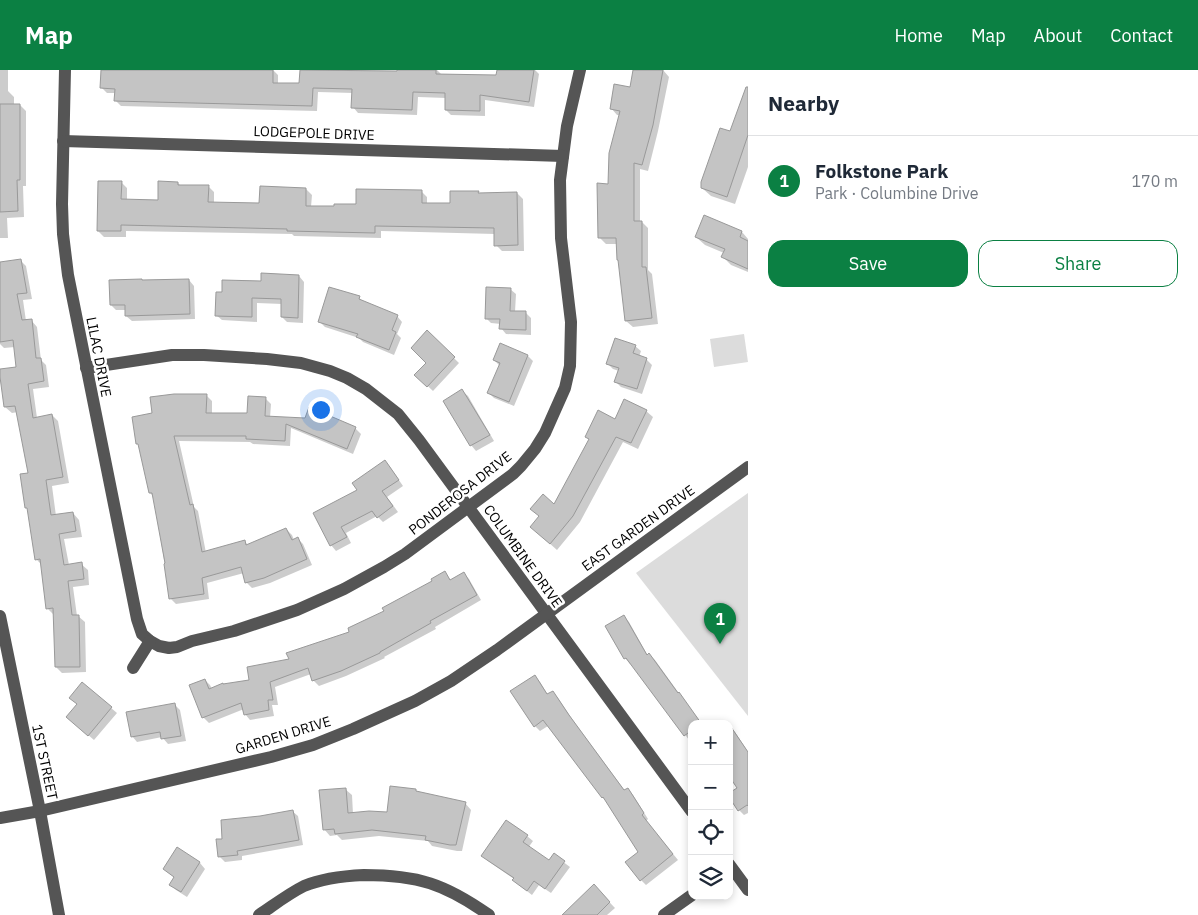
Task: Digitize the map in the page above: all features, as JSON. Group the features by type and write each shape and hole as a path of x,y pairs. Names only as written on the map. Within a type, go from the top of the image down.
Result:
{"street":[{"name":"LILAC DRIVE","path":"65,70 62,204 63,234 68,275 137,619 142,634 150,641"},
{"name":"PONDEROSA DRIVE","path":"150,641 159,646 177,647 192,641 234,631 297,610 344,589 406,554 513,474 535,449 545,433 565,388 570,366 571,322 561,238 560,180 567,126 580,70"},
{"name":"LODGEPOLE DRIVE","path":"63,141 563,156"},
{"name":"COLUMBINE DRIVE","path":"86,368 172,356 204,355 301,363 330,371 366,389 398,414 419,440 691,810"},
{"name":"EAST GARDEN DRIVE","path":"547,613 748,467"},
{"name":"GARDEN DRIVE","path":"0,818 271,757 312,745 415,701 451,681 547,613"},
{"name":"1ST STREET","path":"0,616 40,810 59,915"},
{"path":"133,668 150,641"},
{"path":"733,869 748,890"},
{"path":"259,915 288,894 319,881 352,876 387,875 413,878 435,885 458,895 489,915"},
{"path":"664,915 688,898"}],"shaded area":[{"path":"744,334 748,362 714,367 710,339"},
{"path":"748,493 748,716 636,573"}],"building":[{"path":"101,70 273,70 273,83 299,83 300,70 436,70 436,74 496,75 497,70 534,70 529,102 480,95 480,111 445,110 445,93 413,92 412,110 351,108 352,89 313,88 312,106 114,101 115,89 100,88"},
{"path":"633,70 663,70 653,125 642,165 634,163 634,221 642,221 642,267 646,267 652,318 625,321 616,238 598,238 597,183 608,184 609,153 620,111 610,109 614,84 630,87"},
{"path":"746,87 748,87 748,135 727,197 701,188 701,182 720,128 730,131"},
{"path":"0,104 20,104 20,180 17,180 18,211 0,212"},
{"path":"98,181 122,181 121,199 158,200 158,181 178,182 178,185 209,185 208,202 259,203 260,186 306,188 306,206 356,204 356,189 422,190 422,203 450,203 450,191 479,191 478,193 517,192 518,245 494,246 494,228 375,226 375,233 121,225 121,231 97,231"},
{"path":"704,215 742,231 740,237 748,241 748,269 721,257 725,249 695,237"},
{"path":"21,259 27,293 17,294 22,320 32,319 36,358 41,358 44,381 28,384 33,418 52,414 63,477 46,480 51,515 73,512 76,531 59,534 64,565 82,562 84,579 68,581 72,615 79,615 80,667 55,667 53,608 46,609 40,559 35,560 27,508 25,508 20,474 28,473 15,406 4,407 0,369 16,367 13,340 0,342 0,262"},
{"path":"261,273 299,275 298,318 281,317 281,299 252,298 252,317 215,316 216,292 222,292 222,280 261,281"},
{"path":"189,279 190,314 125,316 125,305 110,305 109,280"},
{"path":"329,287 360,296 359,299 398,315 392,330 396,332 389,350 356,337 358,334 318,322"},
{"path":"486,287 511,288 510,311 526,311 526,330 499,329 500,319 485,319"},
{"path":"427,330 455,357 427,387 414,375 426,363 411,348"},
{"path":"615,338 636,345 633,353 647,358 637,389 614,382 619,368 606,364"},
{"path":"500,343 528,355 509,402 487,393 500,363 493,360"},
{"path":"462,389 490,435 470,446 443,401"},
{"path":"174,394 207,394 206,413 247,413 248,396 266,397 265,416 305,418 309,407 356,427 347,449 286,424 285,441 246,439 246,436 174,436 190,505 193,504 202,552 245,540 246,545 286,528 292,540 298,537 307,559 264,578 245,583 241,567 202,578 204,594 169,599 165,563 152,493 149,493 138,444 136,444 132,417 152,413 150,397"},
{"path":"624,399 647,410 631,443 616,437 573,516 550,544 530,527 539,516 530,509 543,494 554,504 589,439 585,437 598,410 615,419"},
{"path":"385,460 399,480 382,491 393,506 377,518 372,511 341,527 347,537 330,546 313,513 357,490 352,483"},
{"path":"445,571 450,580 464,572 477,595 430,621 431,623 380,653 341,671 312,681 308,668 270,682 273,700 268,700 269,710 244,715 241,703 202,718 189,685 205,679 209,689 223,683 249,680 247,667 289,659 286,653 349,632 348,628 384,611 382,608 432,581 431,579"},
{"path":"624,615 647,655 649,653 699,720 688,720 688,733 684,736 626,658 624,659 605,626"},
{"path":"535,675 547,694 553,691 624,790 628,788 644,813 642,815 673,854 640,881 625,862 638,852 603,797 543,720 534,727 510,691"},
{"path":"82,682 112,707 88,736 66,717 77,704 69,698"},
{"path":"175,703 181,736 161,739 160,732 131,737 126,712"},
{"path":"733,730 748,752 748,806 738,811 733,803 733,790 737,788 733,782"},
{"path":"390,786 416,789 416,791 466,802 456,845 425,840 426,836 372,830 335,834 334,829 323,830 319,790 346,788 348,813 387,812"},
{"path":"293,810 299,840 237,851 238,855 218,857 216,839 222,839 221,820"},
{"path":"506,820 528,835 523,842 549,860 554,853 565,861 545,889 534,881 527,891 512,880 514,878 481,856"},
{"path":"177,847 200,862 181,892 169,885 174,877 163,869"},
{"path":"594,884 610,902 597,915 562,915"}],"place":[{"name":"Folkstone Park","path":"720,644"}]}
